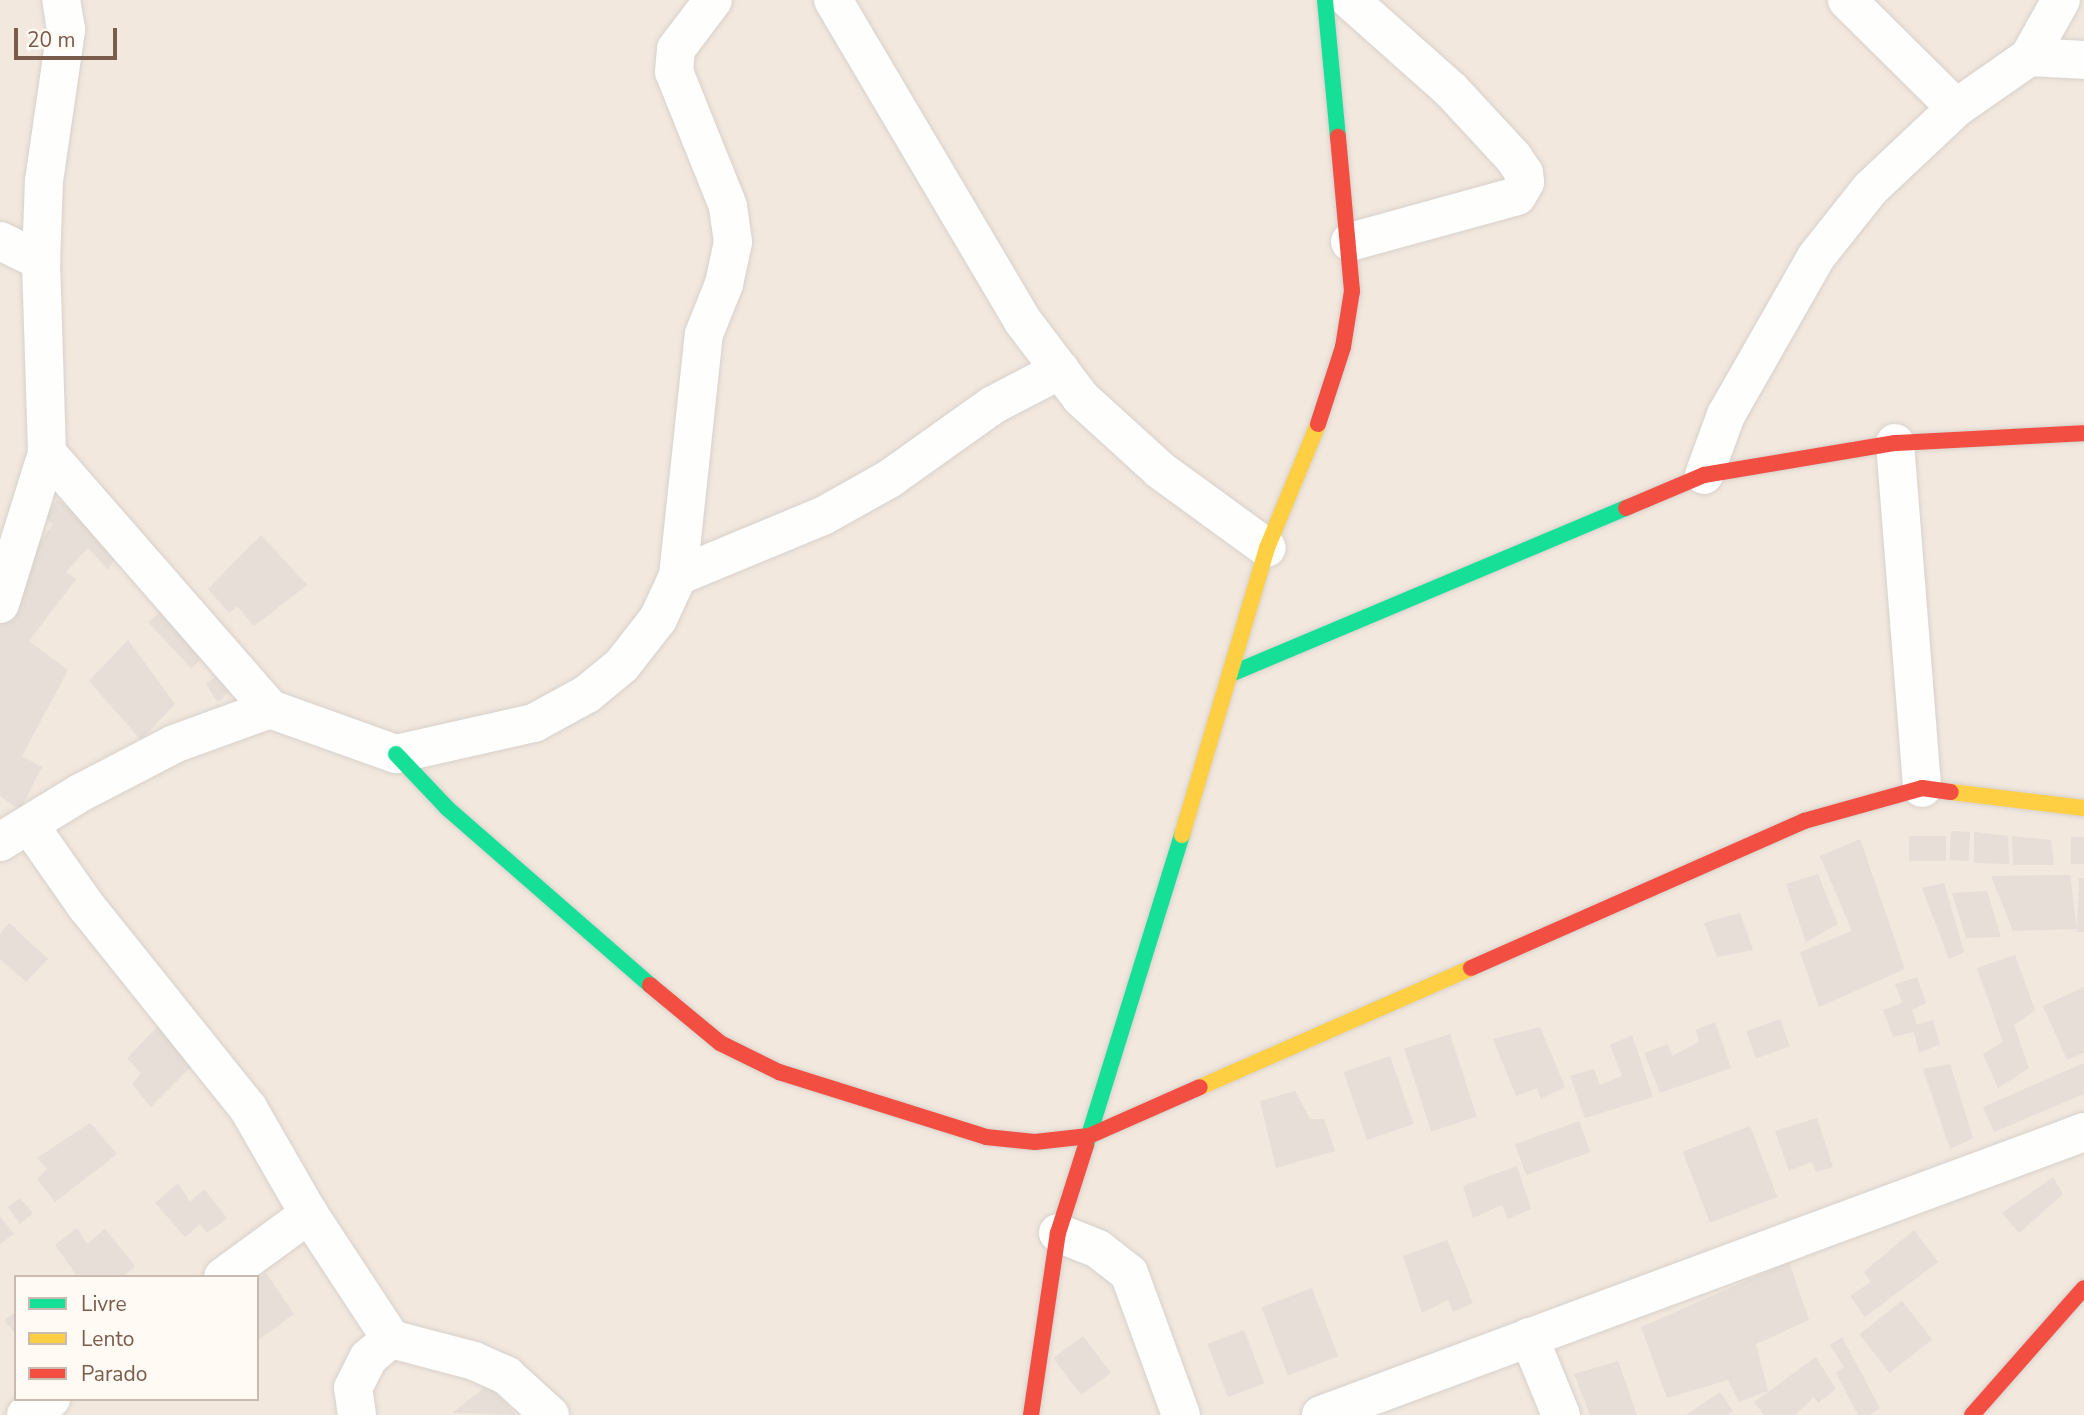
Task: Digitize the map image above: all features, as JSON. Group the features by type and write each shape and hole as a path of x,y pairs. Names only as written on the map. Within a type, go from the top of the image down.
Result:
{"street":[{"path":"0,604 47,453 41,261 44,181 63,15 88,0"},
{"path":"396,754 534,723 587,694 622,665 658,618 678,576 704,334 724,284 733,242 728,206 690,121 674,72 676,49 713,0"},
{"path":"833,0 1022,320 1060,370 1114,432 1267,548"},
{"path":"1031,1415 1058,1233 1233,673 1267,548 1319,422 1343,347 1352,291 1350,242 1325,0"},
{"path":"1350,0 1451,90 1514,158 1524,173 1525,183 1517,196 1350,242"},
{"path":"1847,0 1955,108"},
{"path":"1703,475 1726,415 1816,257 1870,189 1955,108 2029,57 2061,0"},
{"path":"2029,57 2084,60"},
{"path":"0,241 41,261"},
{"path":"678,576 823,516 889,479 993,405 1060,370"},
{"path":"1233,673 1703,475 1895,443 2084,433"},
{"path":"1895,443 1922,788"},
{"path":"47,453 270,709 396,754 447,808 534,886 720,1043 779,1072 846,1096 986,1137 1035,1142 1088,1136 1804,821 1922,788 2084,808"},
{"path":"270,709 174,744 80,793 15,834 86,906 248,1108 309,1213 391,1339 474,1361 508,1376 550,1415"},
{"path":"1321,1415 2084,1132"},
{"path":"226,1275 309,1213"},
{"path":"1058,1233 1098,1249 1129,1273 1181,1415"},
{"path":"1972,1415 2056,1325 2084,1288"},
{"path":"1529,1337 1561,1415"},
{"path":"357,1415 353,1388 368,1358 391,1339"},
{"path":"26,1415 48,1401"}],"shaded area":[{"path":"0,0 2084,0 2084,1415 0,1415"}],"building":[{"path":"57,500 87,516 119,551 108,570 88,548 66,572 76,579 29,641 68,670 22,756 42,767 20,810 0,796 0,627 28,558 53,524 44,517"},
{"path":"261,535 307,585 254,626 237,606 229,613 208,589"},
{"path":"166,606 209,652 191,668 148,622"},
{"path":"128,640 175,704 141,740 89,681"},
{"path":"219,673 233,689 218,702 206,684"},
{"path":"1951,831 1970,832 1968,861 1949,860"},
{"path":"1974,832 2008,836 2009,864 1974,863"},
{"path":"1909,836 1946,836 1946,861 1909,861"},
{"path":"2012,836 2051,840 2054,865 2013,865"},
{"path":"2071,837 2084,837 2084,864 2071,864"},
{"path":"1860,839 1905,969 1819,1007 1800,952 1852,931 1820,856"},
{"path":"1818,874 1838,924 1806,942 1786,884"},
{"path":"2070,875 2077,929 2013,931 1991,876"},
{"path":"2079,878 2084,878 2084,932 2077,932"},
{"path":"1944,883 1964,952 1949,959 1922,888"},
{"path":"1987,891 2001,937 1966,938 1952,893"},
{"path":"1740,913 1753,950 1717,957 1704,923"},
{"path":"9,923 48,959 26,982 0,959 0,934"},
{"path":"2015,955 2035,1010 2014,1025 2029,1068 1998,1088 1983,1054 2003,1042 1977,968"},
{"path":"1917,977 1926,1003 1912,1010 1917,1025 1933,1020 1940,1044 1919,1053 1914,1032 1893,1037 1883,1010 1902,1003 1895,984"},
{"path":"2084,987 2084,1053 2067,1060 2043,1006"},
{"path":"1780,1019 1790,1046 1756,1059 1746,1031"},
{"path":"1715,1022 1731,1068 1660,1093 1644,1053 1668,1044 1672,1056 1699,1042 1696,1030"},
{"path":"159,1025 195,1063 151,1107 132,1084 141,1073 127,1058"},
{"path":"1540,1027 1565,1087 1541,1099 1537,1088 1516,1096 1493,1039"},
{"path":"1450,1034 1477,1117 1431,1132 1404,1049"},
{"path":"1632,1035 1653,1097 1585,1118 1570,1076 1594,1069 1600,1085 1622,1076 1610,1045"},
{"path":"1390,1056 1413,1124 1367,1140 1344,1072"},
{"path":"2084,1063 2084,1094 1994,1132 1983,1107"},
{"path":"1950,1064 1973,1138 1950,1149 1923,1069"},
{"path":"1295,1091 1310,1119 1324,1119 1335,1151 1276,1168 1260,1101"},
{"path":"1817,1118 1833,1167 1816,1172 1812,1162 1789,1171 1775,1131"},
{"path":"1579,1121 1590,1152 1526,1175 1515,1144"},
{"path":"90,1123 117,1154 55,1202 37,1179 47,1169 37,1158"},
{"path":"1750,1126 1777,1197 1710,1223 1683,1152"},
{"path":"1517,1166 1531,1209 1508,1219 1502,1205 1473,1218 1463,1186"},
{"path":"2053,1177 2063,1194 2019,1233 2002,1213"},
{"path":"178,1183 190,1202 204,1189 227,1218 207,1233 200,1224 185,1237 155,1203"},
{"path":"20,1198 33,1213 20,1224 8,1207"},
{"path":"0,1216 14,1234 0,1244"},
{"path":"77,1228 87,1244 105,1229 135,1266 125,1275 77,1275 55,1245"},
{"path":"1914,1230 1938,1262 1865,1317 1850,1296 1871,1282 1864,1272"},
{"path":"1447,1240 1473,1303 1453,1312 1448,1300 1422,1313 1403,1256"},
{"path":"1789,1262 1809,1320 1756,1344 1768,1391 1739,1402 1728,1380 1667,1398 1641,1327"},
{"path":"266,1273 294,1314 259,1340 259,1278"},
{"path":"1312,1288 1338,1356 1288,1376 1262,1307"},
{"path":"1902,1301 1932,1340 1890,1373 1859,1334"},
{"path":"14,1313 14,1332 4,1321"},
{"path":"1244,1330 1264,1383 1228,1397 1208,1344"},
{"path":"1083,1336 1111,1373 1081,1395 1053,1358"},
{"path":"1842,1337 1880,1408 1870,1415 1858,1415 1836,1373 1844,1367 1830,1345"},
{"path":"1816,1357 1836,1389 1818,1403 1814,1397 1795,1415 1764,1415 1754,1402"},
{"path":"1618,1361 1637,1415 1590,1415 1574,1374"},
{"path":"489,1384 516,1415 452,1413"},
{"path":"1720,1392 1733,1411 1727,1415 1686,1415"}],"traffic: fast":[{"path":"1325,0 1338,137"},
{"path":"1233,673 1626,508"},
{"path":"396,754 447,808 650,985"},
{"path":"1086,1145 1182,835"}],"traffic: slow":[{"path":"1182,835 1267,548 1318,424"},
{"path":"1951,792 2084,808"},
{"path":"1200,1087 1471,968"}],"traffic: jam":[{"path":"1318,424 1343,347 1352,291 1338,137"},
{"path":"1626,508 1704,475 1895,443 2084,433"},
{"path":"1471,968 1804,821 1922,788 1951,792"},
{"path":"650,985 720,1043 779,1072 986,1137 1035,1142 1089,1136 1200,1087"},
{"path":"1031,1415 1058,1233 1086,1145"},
{"path":"1972,1415 2084,1288"}]}
